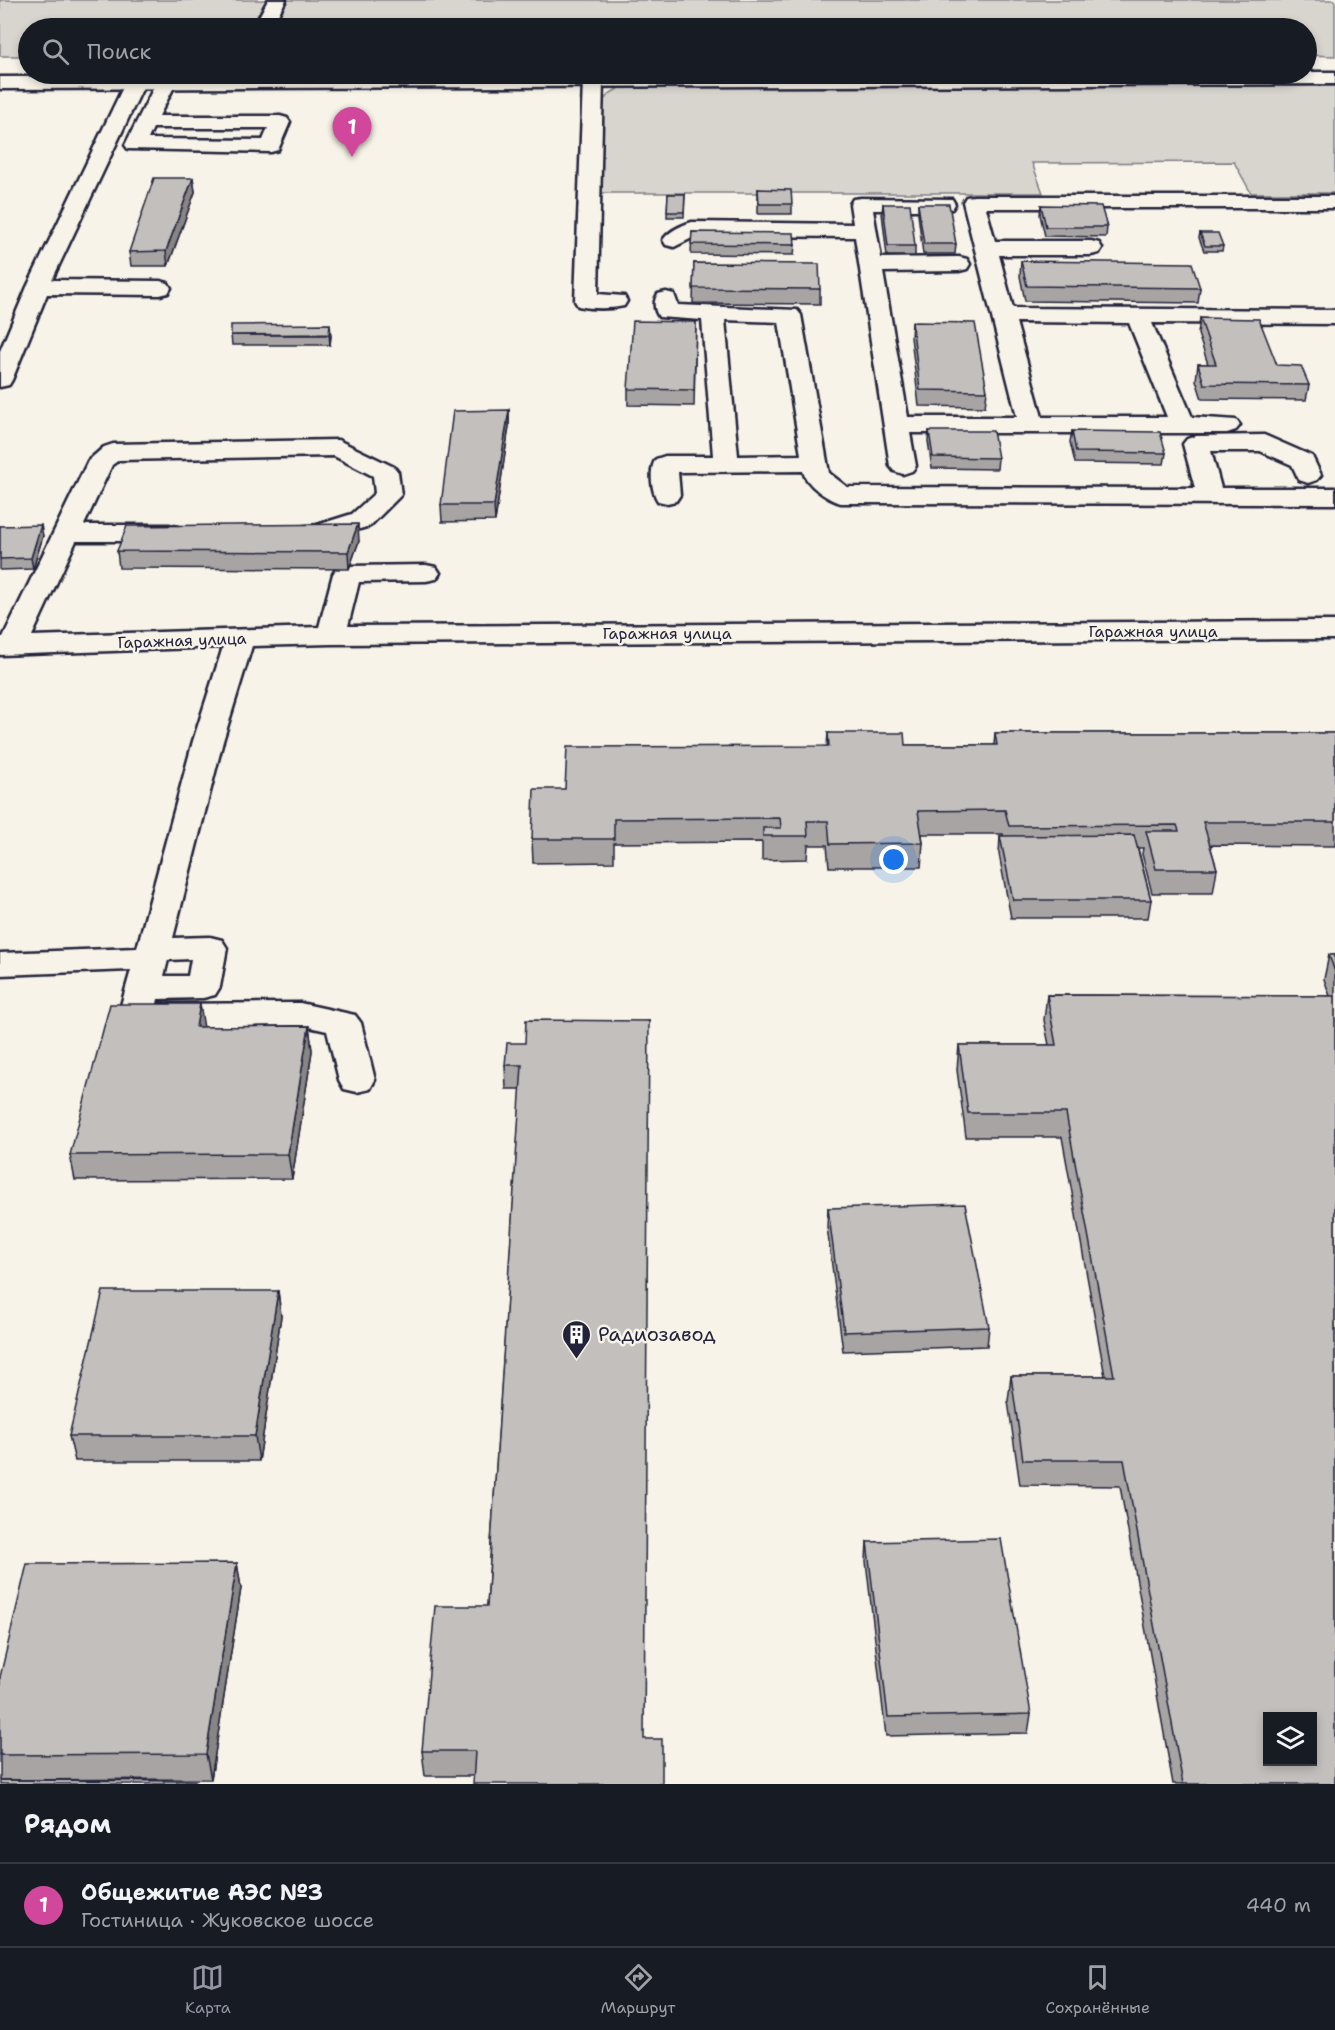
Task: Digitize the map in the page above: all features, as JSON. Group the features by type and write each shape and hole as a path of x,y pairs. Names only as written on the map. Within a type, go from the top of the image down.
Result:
{"main road":[{"path":"267,18 277,0"},
{"path":"287,18 296,0"},
{"path":"0,65 18,66"},
{"path":"1317,78 1335,78"},
{"path":"0,83 18,83"},
{"path":"0,380 38,287 135,84"},
{"path":"147,122 280,122 271,146 135,145 166,84"},
{"path":"593,84 586,301 616,301"},
{"path":"1031,425 974,202 1335,202"},
{"path":"903,466 896,425 890,322 872,273 861,204 944,204"},
{"path":"674,240 692,229 865,231"},
{"path":"985,248 1091,248"},
{"path":"872,273 959,264"},
{"path":"872,273 907,280"},
{"path":"38,287 160,288"},
{"path":"666,298 667,312 789,315 817,476 841,495 1335,496"},
{"path":"713,313 726,464"},
{"path":"1003,315 1335,317"},
{"path":"1138,316 1183,425"},
{"path":"896,425 1254,425 1264,443"},
{"path":"1210,496 1196,444 1264,443 1303,461 1308,475"},
{"path":"6,646 68,533 101,460 113,452 338,448 385,472 388,495 361,520 319,533 283,533"},
{"path":"667,495 665,465 814,462"},
{"path":"68,533 188,533"},
{"path":"331,635 347,574 426,573"},
{"name":"Гаражная улица","path":"6,646 331,635 1335,630"},
{"path":"240,639 208,741 136,1016 300,1014 343,1023 357,1080"},
{"path":"0,964 150,965"}],"shaded area":[{"path":"0,0 1335,0 1335,56 1317,55 1317,18 18,18 18,56 0,56"},
{"path":"624,85 1335,86 1335,193 1251,193 1234,162 1032,163 1043,193 600,193 603,101 609,94"}],"building":[{"path":"154,178 193,178 166,251 129,252"},
{"path":"758,189 791,190 792,204 759,204"},
{"path":"668,194 685,194 684,212 667,212"},
{"path":"883,204 910,204 915,246 888,246"},
{"path":"918,204 949,204 956,244 924,244"},
{"path":"1041,205 1101,206 1107,227 1046,227"},
{"path":"692,232 794,233 795,245 691,244"},
{"path":"1200,233 1218,233 1223,246 1205,246"},
{"path":"1021,261 1192,263 1200,288 1027,286"},
{"path":"694,263 819,264 820,289 693,288"},
{"path":"1200,318 1259,319 1277,365 1301,366 1309,385 1204,384 1198,364 1216,364"},
{"path":"633,321 696,322 694,390 628,389"},
{"path":"912,322 975,323 987,391 920,390"},
{"path":"330,324 329,334 231,335 231,325"},
{"path":"509,410 494,505 441,505 453,411"},
{"path":"929,431 993,431 998,458 933,457"},
{"path":"1072,431 1160,432 1166,453 1076,452"},
{"path":"358,524 348,552 117,551 127,526"},
{"path":"41,525 31,558 0,559 0,526"},
{"path":"828,733 904,733 905,745 997,745 995,733 1335,733 1335,822 1203,822 1217,869 1156,869 1146,831 1179,831 1177,825 1009,826 1005,810 918,811 923,843 830,844 828,821 807,821 808,836 763,836 763,828 781,828 780,818 614,819 614,839 532,839 534,789 565,789 567,747 829,746"},
{"path":"1134,835 1151,900 1013,900 1000,836"},
{"path":"1329,955 1335,955 1335,972"},
{"path":"1047,995 1335,996 1335,1784 1183,1784 1124,1460 1023,1460 1011,1376 1114,1376 1066,1113 968,1113 959,1045 1056,1045"},
{"path":"110,1004 200,1004 196,1027 309,1026 288,1154 70,1155"},
{"name":"Радиозавод","path":"526,1020 649,1021 644,1739 662,1739 662,1784 473,1784 475,1751 422,1751 435,1606 487,1606 522,1065 505,1065 507,1043 525,1043"},
{"path":"965,1204 989,1327 844,1332 828,1208"},
{"path":"103,1291 278,1291 255,1436 69,1436"},
{"path":"1001,1539 1031,1714 888,1717 867,1542"},
{"path":"237,1563 206,1754 0,1755 0,1677 27,1564"},
{"path":"0,1780 195,1781 195,1784 0,1784"}],"place":[{"name":"Общежитие АЭС №3","path":"352,157"},
{"name":"Радиозавод","path":"577,1360"}]}
